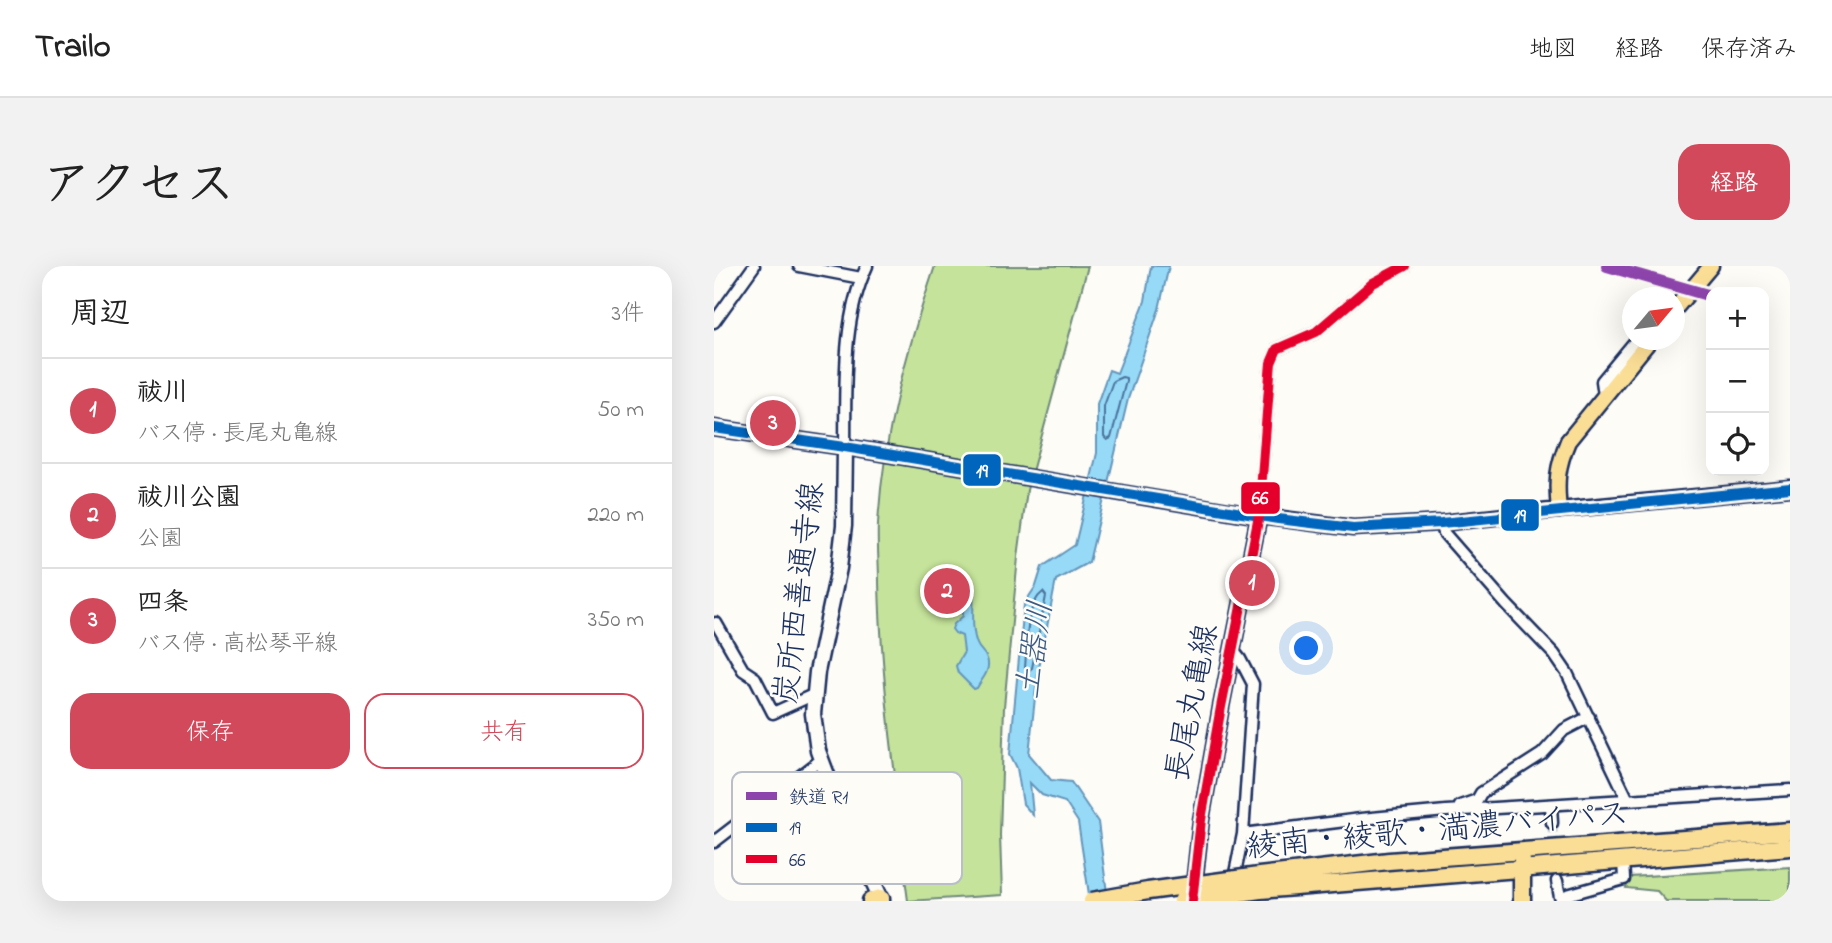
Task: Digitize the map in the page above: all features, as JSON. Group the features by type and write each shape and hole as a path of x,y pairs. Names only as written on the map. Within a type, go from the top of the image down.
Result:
{"highway":[{"name":"綾南・綾歌・満濃バイパス","path":"1182,901 1260,883 1389,861 1790,831"},
{"name":"綾南・綾歌・満濃バイパス","path":"1092,901 1148,891 1523,869 1790,848"},
{"path":"1522,851 1522,901"}],"main road":[{"path":"1685,298 1711,266"},
{"path":"1559,510 1556,483 1560,460 1568,440 1642,350"},
{"path":"714,428 845,447"},
{"name":"炭所西善通寺線","path":"826,772 818,751 813,714 822,645 839,568 844,526 845,447 1259,516"},
{"path":"1259,516 1353,528 1441,523 1790,488"},
{"name":"長尾丸亀線","path":"1192,901 1201,820 1259,516"}],"street":[{"path":"714,322 754,266"},
{"path":"799,266 861,278"},
{"path":"845,447 848,341 855,299 867,266"},
{"path":"1259,516 1270,374 1274,355 1285,344 1301,340 1315,332 1373,283 1405,266"},
{"path":"1604,395 1602,381 1628,350"},
{"path":"1441,523 1444,533 1554,654 1567,673 1628,800"},
{"path":"716,623 743,670 755,678 769,694 773,713 815,694"},
{"path":"1230,901 1242,834 1253,684 1232,649"},
{"path":"1446,811 1477,800 1480,793 1542,754 1564,730 1589,717"},
{"path":"805,772 821,760"},
{"path":"1242,834 1446,811 1790,790"},
{"path":"1551,805 1552,824"},
{"path":"714,842 732,828"},
{"path":"1557,881 1560,897 1624,879 1623,860"}],"green space":[{"path":"935,266 1088,266 1027,490 1004,707 1000,835 1002,895 908,901 906,884 962,884 962,772 895,772 882,652 878,524 881,491 891,425 915,329"},
{"path":"1790,867 1790,901 1666,901 1657,891 1626,888 1630,877"}],"water":[{"name":"土器川","path":"1151,266 1169,266 1159,309 1128,399 1089,562 1056,580 1037,679 1029,754 1051,780 1071,782 1098,822 1108,901 1090,901 1078,822 1065,802 1042,795 1030,783 1033,815 1023,804 1017,768 1010,754 1024,604 1036,586 1042,567 1075,545 1097,453 1097,404 1109,370 1117,373 1145,301"},
{"path":"959,577 973,587 975,637 978,647 988,660 986,673 974,689 958,673 956,666 964,652 962,636 952,629 963,616 963,604 954,598 951,588"}],"tunnel":[{"path":"1552,823 1557,881"}],"rail line":[{"name":"R1","path":"1607,266 1706,295"}],"transit line":[{"name":"66","path":"1192,901 1201,820 1259,516 1271,363 1277,349 1316,332 1373,283 1405,266"},
{"name":"19","path":"714,428 845,447 1278,519 1353,528 1441,523 1790,488"}],"place":[{"name":"四条","path":"773,423"},
{"name":"祓川","path":"1252,583"},
{"name":"祓川公園","path":"947,591"}]}
